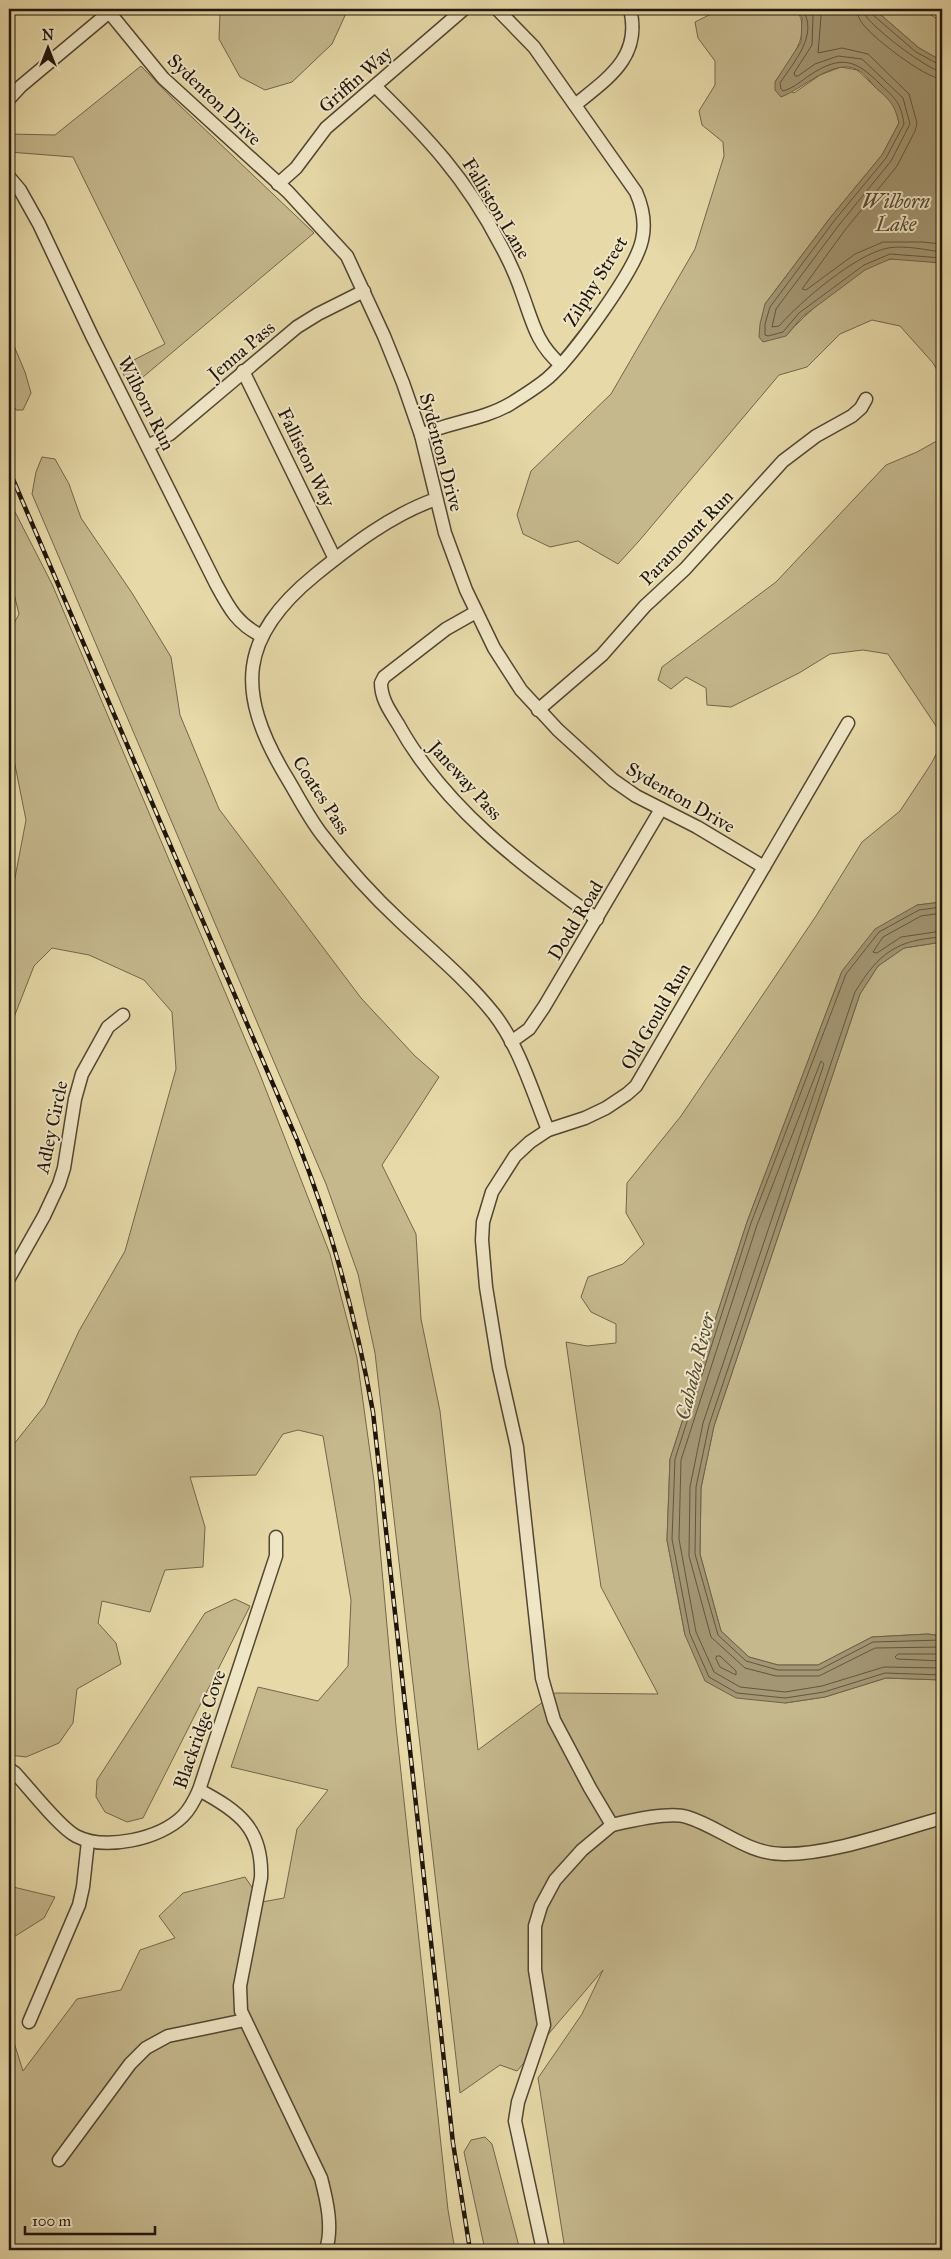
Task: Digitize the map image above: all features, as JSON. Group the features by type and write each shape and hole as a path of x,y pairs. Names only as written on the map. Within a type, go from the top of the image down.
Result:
{"street":[{"name":"Griffin Way","path":"278,184 296,168 326,128 464,9"},
{"name":"Zilphy Street","path":"420,435 492,413 509,405 548,378 578,344 635,259 640,250 644,230 643,211 636,192 534,47 498,9"},
{"path":"576,105 623,61 632,37 630,9"},
{"path":"9,99 21,86 111,11"},
{"name":"Sydenton Drive","path":"111,11 163,78 278,184 347,256 399,374 420,435 436,499 455,562 476,612 506,670 538,710 583,755 613,780 636,796 764,867"},
{"name":"Falliston Lane","path":"375,86 429,141 472,195 511,266 537,336 549,354 560,365"},
{"name":"Wilborn Run","path":"9,177 20,190 39,224 226,603 238,621 249,630 262,636"},
{"name":"Jenna Pass","path":"148,446 170,434 243,371 298,327 318,314 364,291"},
{"name":"Falliston Way","path":"243,371 335,559"},
{"name":"Paramount Run","path":"538,710 602,655 645,606 685,569 783,461 803,444 852,416 861,408 866,399"},
{"name":"Coates Pass","path":"436,499 405,512 335,559 282,604 262,636 255,658 252,693 262,730 309,815 324,836 371,891 472,988 496,1016 511,1042 548,1130"},
{"name":"Janeway Pass","path":"476,612 446,629 384,677 381,683 384,701 420,760 459,805 526,866 597,918"},
{"name":"Old Gould Run","path":"612,1825 554,1720 542,1678 517,1447 499,1367 486,1287 482,1240 483,1222 492,1192 515,1156 530,1142 548,1130 585,1118 606,1108 636,1086 848,723"},
{"name":"Dodd Road","path":"511,1042 529,1029 661,809"},
{"name":"Adley Circle","path":"9,1278 44,1216 59,1184 64,1168 75,1099 82,1074 108,1026 123,1015"},
{"name":"Blackridge Cove","path":"9,1768 64,1827 75,1836 88,1841 110,1843 133,1840 170,1826 183,1816 195,1800 199,1790 276,1556 276,1536"},
{"path":"199,1790 230,1807 254,1835 262,1864 261,1878 240,1986 241,2011 320,2178 327,2201 329,2225 326,2250"},
{"path":"543,2250 515,2121 518,2102 544,2024 535,1970 535,1926 541,1906 555,1880 582,1850 612,1825 636,1819 686,1816 754,1849 781,1854 817,1852 942,1818"},
{"path":"28,2022 79,1905 88,1841"},
{"path":"59,2160 130,2064 146,2048 168,2036 245,2020"}],"shaded area":[{"path":"223,9 348,9 332,44 292,82 265,90 240,77 219,39 220,14"},
{"path":"715,9 796,9 801,18 801,38 793,56 775,82 794,93 820,75 841,67 857,70 895,105 899,123 882,155 830,218 765,304 786,336 806,315 835,290 880,262 898,259 942,263 942,379 933,363 900,326 872,320 840,334 807,367 779,375 618,564 578,541 550,547 523,534 517,515 531,471 611,394 695,249 724,156 723,142 702,125 699,111 715,85 715,61 698,38 695,22 713,13"},
{"path":"874,9 920,9 936,18 942,17 942,61 919,48"},
{"path":"141,66 176,102 314,233 130,388 120,367 165,344 73,157 9,152 9,134 55,135"},
{"path":"9,334 25,372 31,393 23,410 16,410 9,397"},
{"path":"942,438 942,902 917,905 842,971 747,1222 670,1459 667,1540 685,1635 785,1703 825,1697 886,1678 942,1680 942,2250 565,2250 538,2078 582,2014 603,1970 517,2071 500,2065 460,2093 375,1353 358,1274 326,1184 32,494 36,472 42,457 55,459 69,484 81,518 132,593 171,657 180,715 219,809 361,998 415,1056 439,1077 382,1165 416,1234 421,1319 440,1411 478,1750 555,1693 658,1694 601,1587 566,1342 587,1346 616,1343 616,1324 591,1312 581,1297 588,1277 623,1264 644,1244 626,1213 627,1183 681,1116 816,916 862,842 900,811 931,764 941,745 936,726 888,654 863,650 830,654 799,673 731,707 707,705 706,688 686,677 671,689 658,680 662,667 776,582 886,465 917,452"},
{"path":"9,505 12,506 52,584 259,1072 330,1254 357,1358 374,1481 396,1726 448,2210 455,2250 9,2250 9,2033 11,2033 23,2071 77,1999 121,1990 140,1950 175,1938 159,1916 183,1893 245,1877 262,1902 284,1898 297,1829 328,1790 231,1767 258,1687 318,1701 348,1666 351,1600 323,1436 298,1430 283,1434 256,1475 190,1477 205,1527 203,1567 165,1570 150,1612 102,1601 98,1623 116,1643 121,1664 77,1689 73,1723 59,1743 26,1757 9,1755 9,1465 14,1444 45,1405 79,1331 125,1251 176,1069 172,1012 144,980 89,955 52,948 34,966 9,1030 9,897 14,883 26,820 9,735 9,633 19,614 9,574"},
{"path":"942,942 942,1636 928,1634 872,1637 818,1665 778,1665 749,1657 721,1631 700,1554 701,1488 714,1426 860,994 878,966 904,948"},
{"path":"235,1599 250,1606 143,1818 127,1822 105,1812 96,1797 97,1780 205,1613"},
{"path":"9,1886 55,1897 44,1918 9,1940"},
{"path":"485,2137 492,2144 520,2250 485,2250 464,2152 471,2140"}],"water":[{"name":"Wilborn Lake","path":"796,9 874,9 919,48 942,61 942,263 890,259 865,270 802,317 786,336 763,342 759,337 765,304 830,218 882,155 899,123 895,110 887,98 867,77 858,70 849,67 829,71 781,97 775,90 775,82 801,42 802,17"},
{"path":"942,902 942,942 904,948 878,966 860,994 714,1426 701,1488 700,1554 721,1631 749,1657 778,1665 818,1665 872,1637 928,1634 942,1636 942,1680 886,1678 825,1697 785,1703 736,1698 705,1681 685,1635 667,1540 670,1459 747,1222 842,971 875,929 917,905"}],"railway":[{"path":"9,470 297,1140 332,1240 351,1308 373,1412 453,2143 470,2250"}],"water label":[{"name":"Cahaba River","path":"695,1366"}]}
